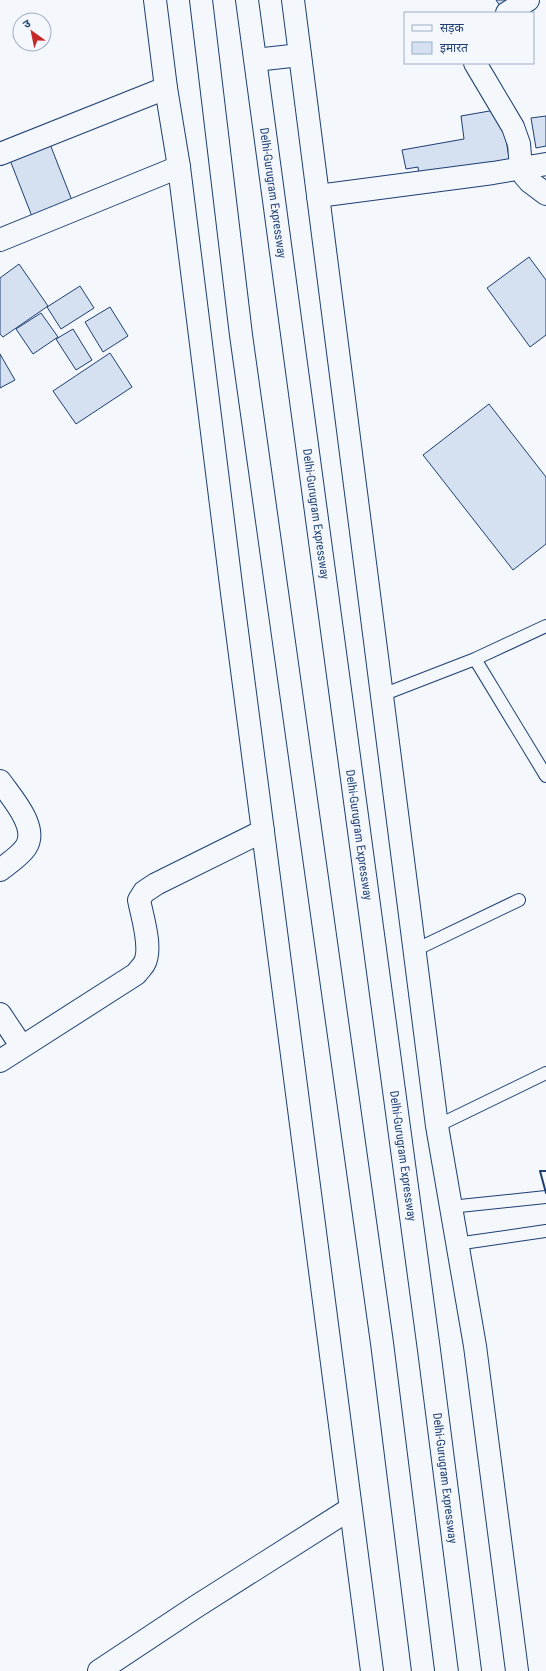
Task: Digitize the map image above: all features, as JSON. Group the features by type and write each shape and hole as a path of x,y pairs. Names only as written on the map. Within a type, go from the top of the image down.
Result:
{"main road":[{"path":"155,0 166,88 179,167 350,1509 372,1671"},
{"path":"201,0 240,335 382,1344 423,1671"},
{"name":"Delhi-Gurugram Expressway","path":"247,0 428,1342 470,1671"},
{"path":"293,0 437,1126 456,1244 475,1346 517,1671"},
{"path":"509,12 528,0"},
{"path":"255,60 300,55"},
{"path":"476,64 513,127 519,144 521,168 530,182 546,194"},
{"path":"0,154 166,88"},
{"path":"318,196 493,173 546,164"},
{"path":"0,240 179,167"},
{"path":"0,781 26,820 30,834 30,840 26,848 0,870"},
{"path":"0,1062 136,974 144,964 148,948 139,900 144,892 156,884 263,831"},
{"path":"0,1014 22,1047"},
{"path":"99,1671 197,1606 350,1509"}],"lane":[{"path":"382,695 475,659 546,626"},
{"path":"475,659 546,776"},
{"path":"414,950 519,900"},
{"path":"437,1126 546,1073"},
{"path":"450,1207 546,1197"},
{"path":"456,1244 546,1231"}],"building":[{"path":"496,0 509,0 500,6"},
{"path":"501,109 510,164 420,180 418,167 406,169 402,150 464,139 461,116"},
{"path":"546,116 546,146 536,148 531,118"},
{"path":"48,139 73,203 33,219 8,155"},
{"path":"529,257 546,280 546,335 530,347 487,288"},
{"path":"19,264 48,306 3,337 0,334 0,278"},
{"path":"80,286 94,308 61,329 47,307"},
{"path":"110,307 128,336 103,352 85,322"},
{"path":"41,313 58,337 33,354 16,329"},
{"path":"73,329 92,360 76,370 56,339"},
{"path":"110,353 132,387 76,424 53,391"},
{"path":"0,354 15,380 0,388"},
{"path":"489,404 546,477 546,544 513,570 423,455"}],"wall":[{"path":"546,1171 540,1171 546,1193"}]}
